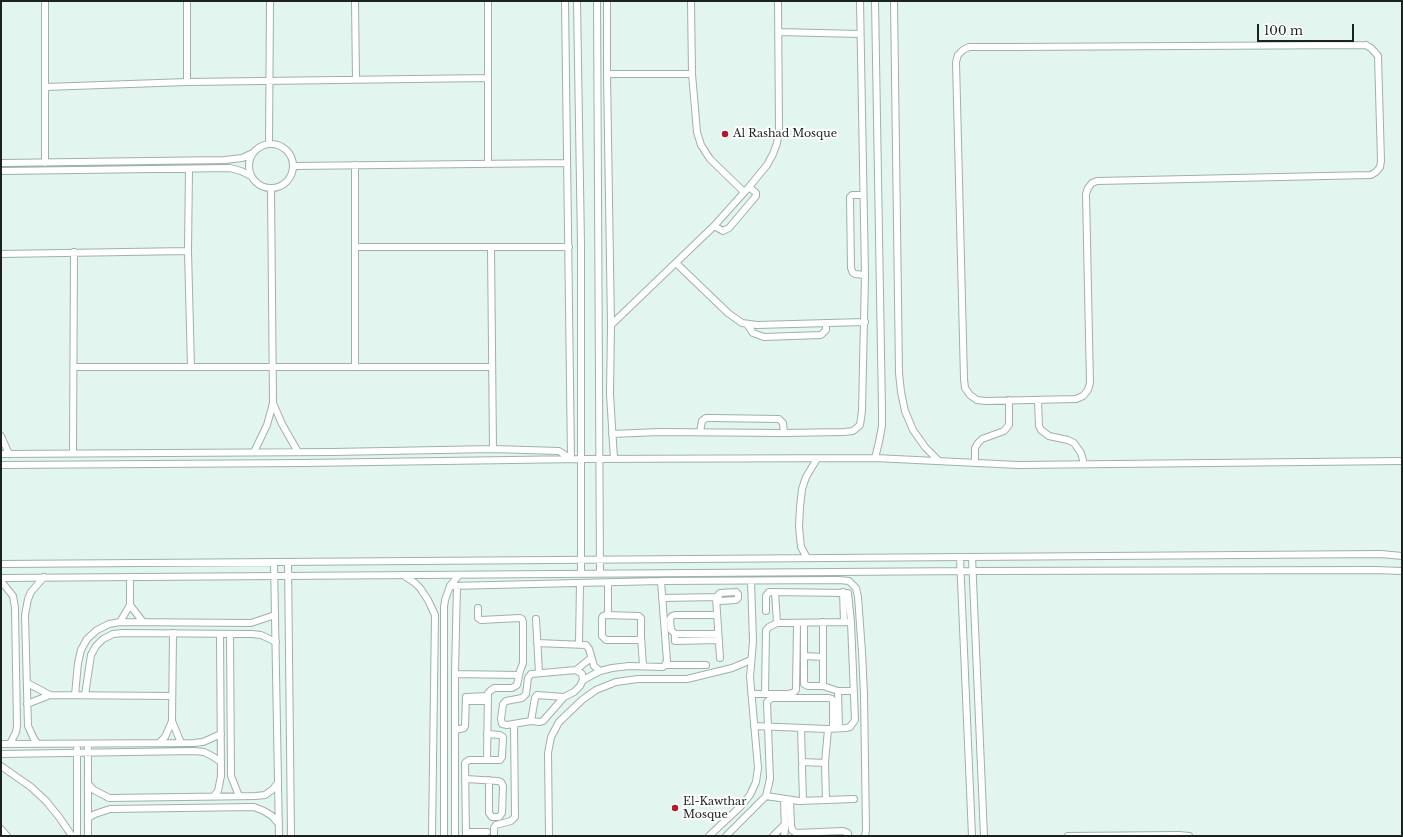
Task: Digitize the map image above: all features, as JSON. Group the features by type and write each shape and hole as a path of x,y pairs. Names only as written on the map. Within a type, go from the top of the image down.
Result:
{"street":[{"path":"45,1 45,163"},
{"path":"187,1 188,82"},
{"path":"269,144 270,1"},
{"path":"355,1 356,79"},
{"path":"488,1 488,164"},
{"path":"565,1 571,459"},
{"path":"577,1 581,245 581,573"},
{"path":"597,1 600,573"},
{"path":"607,1 611,325 610,394 614,460"},
{"path":"691,1 692,74 697,132 701,145 710,159 746,190 756,193 756,196 729,228 723,231 714,226"},
{"path":"611,325 714,226 767,165 773,154 777,143 779,130 778,1"},
{"path":"612,434 660,432 844,432 853,430 860,425 862,411 865,322 865,275 860,1"},
{"path":"875,1 882,410 882,426 875,458"},
{"path":"894,1 899,373 905,411 913,430 925,447 939,461"},
{"path":"779,32 860,34"},
{"path":"1366,45 1371,48 1378,56 1381,161 1380,167 1372,175 1097,181 1092,183 1086,194 1090,383 1088,390 1083,396 1076,399 1038,400 977,400 970,395 965,388 956,62 958,55 969,47 1366,45"},
{"path":"607,74 692,74"},
{"path":"46,87 188,82 488,78"},
{"path":"1,163 225,160 242,158 253,153 263,145 275,144 286,150 292,160 293,166 291,176 288,180 280,186 271,188 259,185 251,176 235,169 1,171"},
{"path":"251,176 249,164 253,153"},
{"path":"293,166 566,163"},
{"path":"355,367 356,165"},
{"path":"189,169 188,251 191,367"},
{"path":"254,452 267,425 273,403 271,188"},
{"path":"863,195 852,195 850,199 851,270 855,274 865,275"},
{"path":"355,247 569,247"},
{"path":"491,247 493,449"},
{"path":"1,254 188,251"},
{"path":"73,453 74,252"},
{"path":"676,263 732,317 747,324 865,322"},
{"path":"747,324 754,333 764,337 821,335 826,330 826,323"},
{"path":"74,367 492,367"},
{"path":"975,463 976,448 978,443 982,439 1004,431 1009,425 1009,400"},
{"path":"1038,400 1039,426 1041,430 1049,436 1068,440 1074,443 1081,453 1084,464"},
{"path":"273,403 298,452"},
{"path":"700,432 702,421 706,418 759,418 779,419 783,422 784,433"},
{"path":"1,436 9,454"},
{"path":"1,454 493,449 558,451 571,459"},
{"path":"807,558 801,547 799,527 802,489 806,477 817,458"},
{"path":"1,465 817,458 875,458 1018,465 1402,461"},
{"path":"1,564 1373,554 1402,556"},
{"path":"972,557 984,836"},
{"path":"960,558 972,836"},
{"path":"274,562 279,836"},
{"path":"288,562 291,836"},
{"path":"1,578 973,571 1402,571"},
{"path":"402,574 420,588 428,600 435,616 432,836"},
{"path":"444,836 444,615 445,600 450,586 459,575"},
{"path":"38,744 30,733 28,719 26,607 31,592 44,577"},
{"path":"120,622 130,605 130,577"},
{"path":"709,836 741,806 750,795 756,782 758,768 750,677 753,641 751,580"},
{"path":"1,581 10,591 15,602 17,719 16,732 10,744"},
{"path":"450,586 661,581 849,581 856,588 858,597 864,694 865,836"},
{"path":"661,581 667,661 665,665"},
{"path":"579,644 580,583"},
{"path":"608,583 608,615"},
{"path":"455,836 455,674 457,586"},
{"path":"754,726 799,728 850,727 855,720 848,622 843,592 770,592 766,596 766,611"},
{"path":"775,592 776,623"},
{"path":"662,598 717,597 720,658"},
{"path":"130,605 143,622"},
{"path":"478,608 478,618 481,620 520,618 523,620 523,661 518,682 515,687 494,688 490,690 487,698 487,760"},
{"path":"75,695 81,650 88,639 97,630 109,624 120,622 251,623 275,615"},
{"path":"435,616 444,615"},
{"path":"642,636 638,640 606,640 602,636 602,618 603,616 608,615 639,616 641,618 642,636 643,666"},
{"path":"717,615 672,616 670,619 671,630 675,634 675,641 718,637"},
{"path":"536,619 539,673"},
{"path":"823,622 823,686"},
{"path":"765,694 766,630 769,627 776,623 848,622"},
{"path":"752,694 788,694 793,693 796,690 800,623"},
{"path":"800,623 804,656 804,684 808,686 823,686 838,691 854,691"},
{"path":"173,633 172,721 181,743"},
{"path":"85,695 91,655 96,646 103,639 113,634 252,634 265,637 276,642"},
{"path":"214,797 218,791 221,776 220,634"},
{"path":"230,634 231,776 239,796"},
{"path":"537,643 579,644 588,646 594,666 600,671"},
{"path":"804,656 823,657"},
{"path":"524,696 529,675 534,673 576,670 591,658"},
{"path":"549,836 548,753 551,737 558,722 582,700 596,690 616,682 638,679 687,679 732,668 751,660"},
{"path":"535,698 524,696 520,699 506,701 503,704 501,719 502,724 514,725 531,721 543,721 564,697 574,692 580,686 583,680 600,671 612,668 643,666 663,667 665,665 706,665"},
{"path":"576,670 582,674 583,680"},
{"path":"455,674 519,675"},
{"path":"494,674 494,688"},
{"path":"27,683 50,695"},
{"path":"826,800 825,763 833,728 838,691"},
{"path":"531,721 537,694 564,697"},
{"path":"27,704 50,695 172,696"},
{"path":"455,730 465,727 466,696 487,698"},
{"path":"726,836 766,796 770,779 767,702 772,698 829,698 833,702 833,728"},
{"path":"17,719 28,719"},
{"path":"159,743 165,737 172,721"},
{"path":"494,836 494,828 496,825 511,821 515,817 514,725"},
{"path":"799,728 802,762 825,763"},
{"path":"799,728 801,801"},
{"path":"1,744 203,742 221,734"},
{"path":"487,734 500,735 503,738 501,759 466,761 466,834 487,832"},
{"path":"77,744 77,836"},
{"path":"88,744 88,836"},
{"path":"1,754 204,752 221,762"},
{"path":"1,766 25,782 46,801 72,836"},
{"path":"221,776 231,776"},
{"path":"466,779 489,780 501,782 503,786 502,813 499,817 492,817 489,813 489,780"},
{"path":"88,784 94,790 109,798 256,796 265,794 272,790 278,783"},
{"path":"766,796 801,801 854,799"},
{"path":"167,797 167,808"},
{"path":"784,836 787,800"},
{"path":"787,800 792,830 796,833 844,831 848,833 848,836"},
{"path":"88,818 110,809 254,807 272,816 279,824"},
{"path":"773,836 785,824"},
{"path":"1,829 7,836"},
{"path":"1068,836 1189,836"}],"place":[{"name":"Al Rashad Mosque","path":"725,134"},
{"name":"El-Kawthar Mosque","path":"675,808"}]}
